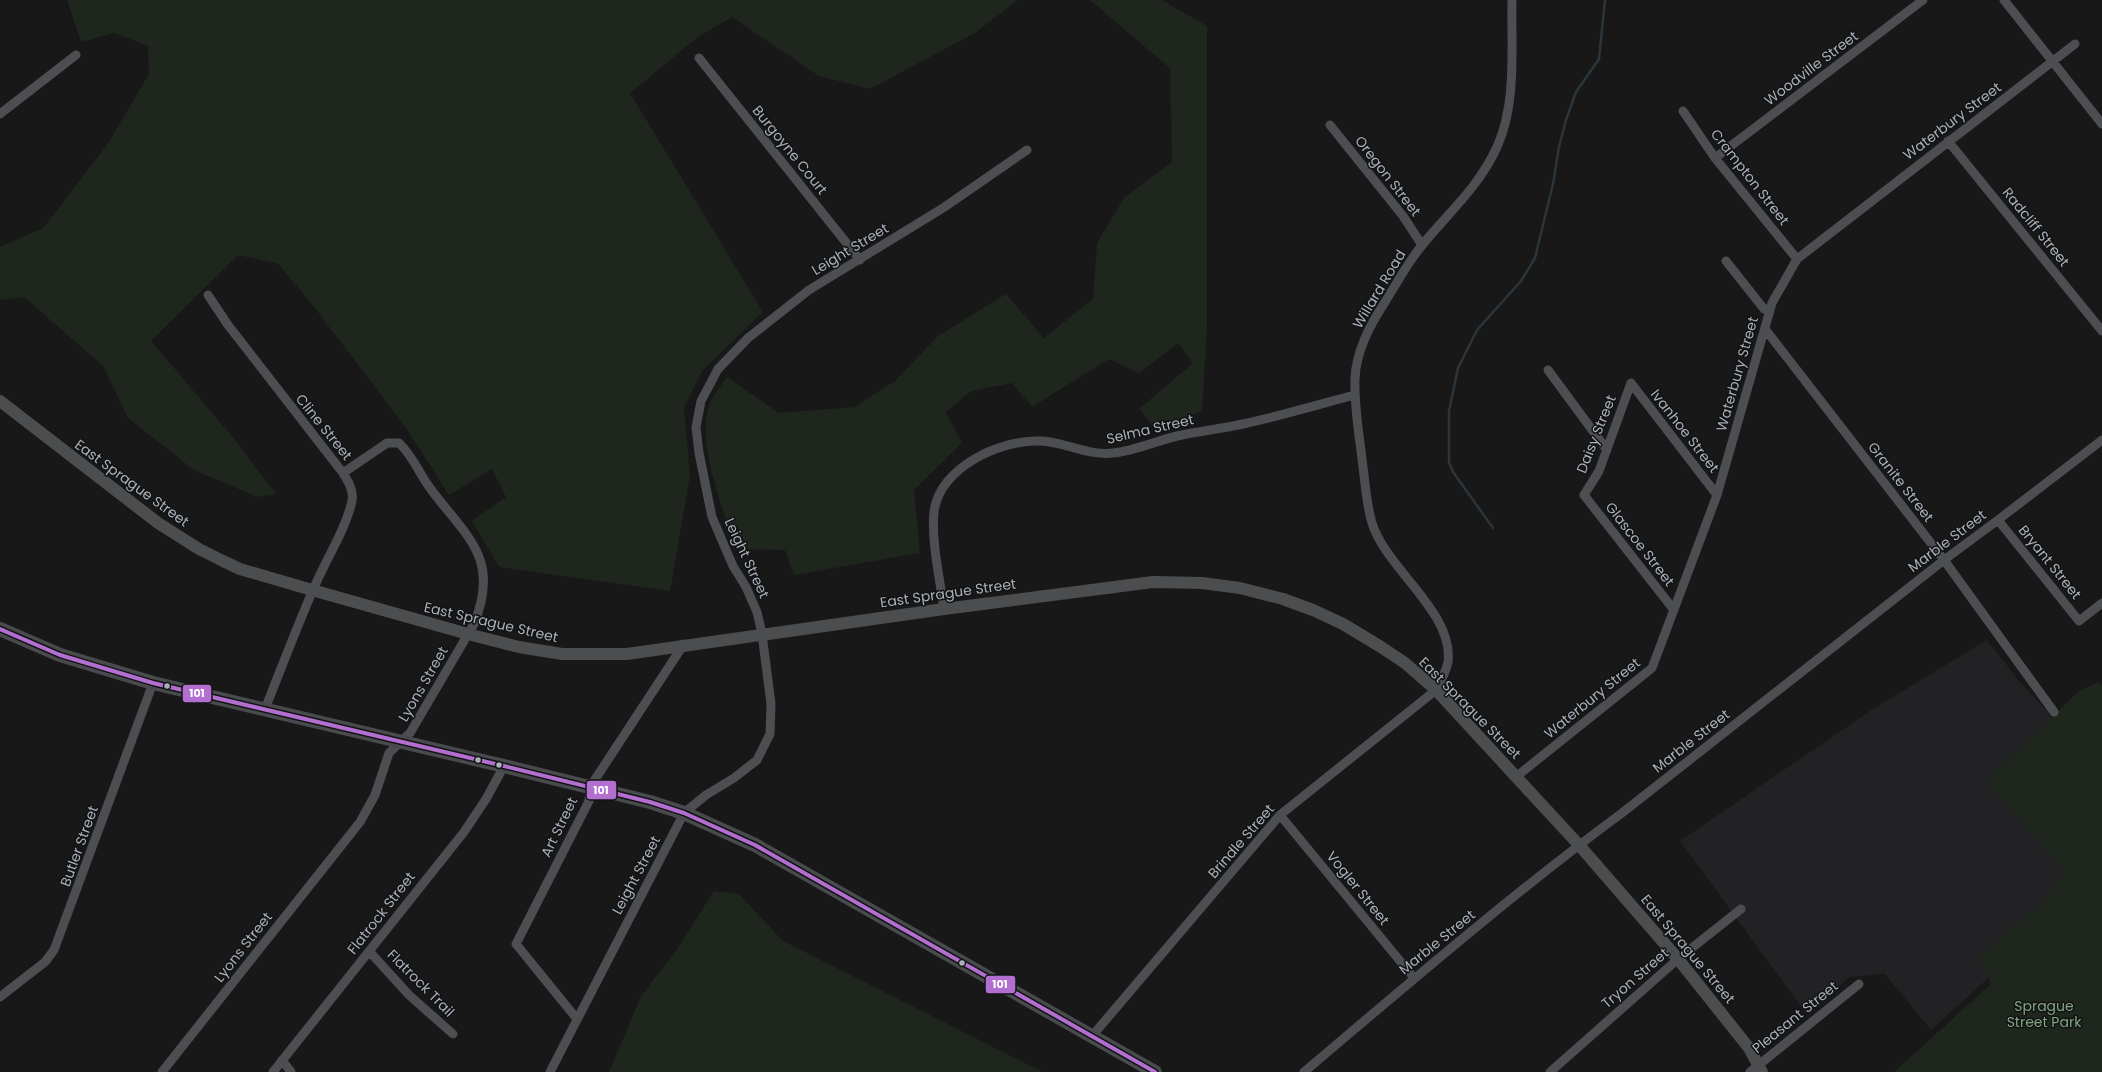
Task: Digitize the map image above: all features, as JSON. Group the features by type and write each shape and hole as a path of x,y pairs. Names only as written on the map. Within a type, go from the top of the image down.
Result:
{"main road":[{"path":"0,629 60,655 153,683 590,787 650,802 684,814 756,845 1155,1072"}],"street":[{"name":"Willard Road","path":"1436,690 1443,678 1448,660 1443,634 1430,607 1386,550 1372,524 1366,494 1354,395 1355,371 1367,334 1375,317 1422,245 1467,196 1488,164 1497,146 1506,121 1509,99 1512,0"},
{"name":"Woodville Street","path":"1715,158 1923,0"},
{"path":"2004,0 2102,124"},
{"name":"Waterbury Street","path":"1517,776 1652,668 1717,495 1770,311 1780,286 1797,259 1948,140 2075,44"},
{"path":"0,114 76,55"},
{"name":"Burgoyne Court","path":"699,58 860,260"},
{"name":"Crampton Street","path":"1683,112 1715,158 1797,259"},
{"name":"Oregon Street","path":"1330,125 1403,216 1422,245"},
{"name":"Radcliff Street","path":"1948,140 2102,331"},
{"name":"Leight Street","path":"550,1072 684,814 706,795 734,778 756,760 770,734 771,704 762,634 757,612 746,587 732,566 712,517 697,440 696,427 701,401 718,369 748,338 809,290 860,260 978,185 1027,150"},
{"path":"1726,261 1764,309 1770,311"},
{"name":"Cline Street","path":"208,295 232,331 349,481 352,499 348,513 312,590 265,709"},
{"name":"Granite Street","path":"1765,329 1944,560 2054,712"},
{"path":"1548,370 1607,450"},
{"name":"Ivanhoe Street","path":"1631,383 1717,495"},
{"name":"Daisy Street","path":"1584,495 1599,471 1631,383"},
{"name":"Selma Street","path":"944,609 938,569 934,512 939,495 949,480 974,459 987,452 1009,444 1025,441 1057,443 1102,454 1114,453 1177,436 1243,424 1354,395"},
{"name":"East Sprague Street","path":"0,401 158,524 198,549 240,569 468,634 519,647 562,654 627,654 684,644 1122,584 1153,582 1220,585 1283,599 1343,624 1405,663 1436,690 1517,776 1678,959 1748,1048 1757,1070"},
{"name":"Marble Street","path":"1304,1072 1414,978 1579,845 1629,808 1944,560 2102,440"},
{"name":"Lyons Street","path":"162,1072 360,822 375,795 388,753 410,733 474,624 482,598 484,578 477,552 467,533 428,485 409,452 399,443 387,442 343,473"},
{"name":"Glascoe Street","path":"1584,495 1674,610"},
{"name":"Bryant Street","path":"1998,520 2079,621 2102,603"},
{"name":"Art Street","path":"577,1020 516,944 589,801 590,787 684,644"},
{"name":"Butler Street","path":"0,997 41,965 54,950 153,683"},
{"name":"Brindle Street","path":"1092,1036 1280,815 1436,690"},
{"name":"Flatrock Street","path":"273,1072 464,832 486,799 504,766"},
{"name":"Vogler Street","path":"1280,815 1414,978"},
{"name":"Tryon Street","path":"1550,1072 1678,959 1741,909"},
{"name":"Flatrock Trail","path":"369,951 409,995 453,1034"},
{"name":"Pleasant Street","path":"1757,1070 1859,984"},
{"path":"282,1060 291,1072"}],"shaded area":[{"path":"1987,640 2020,682 2102,773 2081,894 1931,1030 1885,974 1850,977 1805,1012 1680,841 1873,709"}],"green space":[{"path":"67,0 1018,0 975,33 870,89 819,76 732,17 698,37 630,93 763,312 702,371 684,408 690,476 670,591 499,567 472,521 506,497 492,469 449,495 406,428 311,303 278,264 238,255 151,341 231,435 276,494 257,497 194,470 128,418 103,366 24,297 0,300 0,247 43,228 107,145 149,74 148,46 114,33 81,42"},
{"path":"1090,0 1162,0 1207,26 1207,329 1202,411 1156,429 1139,409 1193,363 1178,343 1139,373 1109,359 1032,407 1012,383 971,391 946,412 962,443 914,490 920,553 794,575 785,550 736,549 713,478 706,439 706,421 710,402 727,377 779,413 854,407 895,381 938,336 1006,294 1044,338 1093,299 1097,243 1124,198 1172,162 1170,68"},
{"name":"Sprague Street Park","path":"2099,682 2102,685 2102,1072 1894,1072 1991,984 1978,956 2042,903 2065,871 1985,781 2079,691"},
{"path":"714,891 739,894 783,941 1043,1072 609,1072 641,996 677,949"}],"waterway":[{"path":"1493,528 1453,472 1449,462 1449,411 1458,368 1477,330 1521,281 1535,258 1553,184 1559,147 1566,120 1576,92 1599,59 1605,0"}],"transit line":[{"name":"101","path":"0,629 60,655 153,683 504,766 650,802 684,813 755,845 1155,1072"}]}
